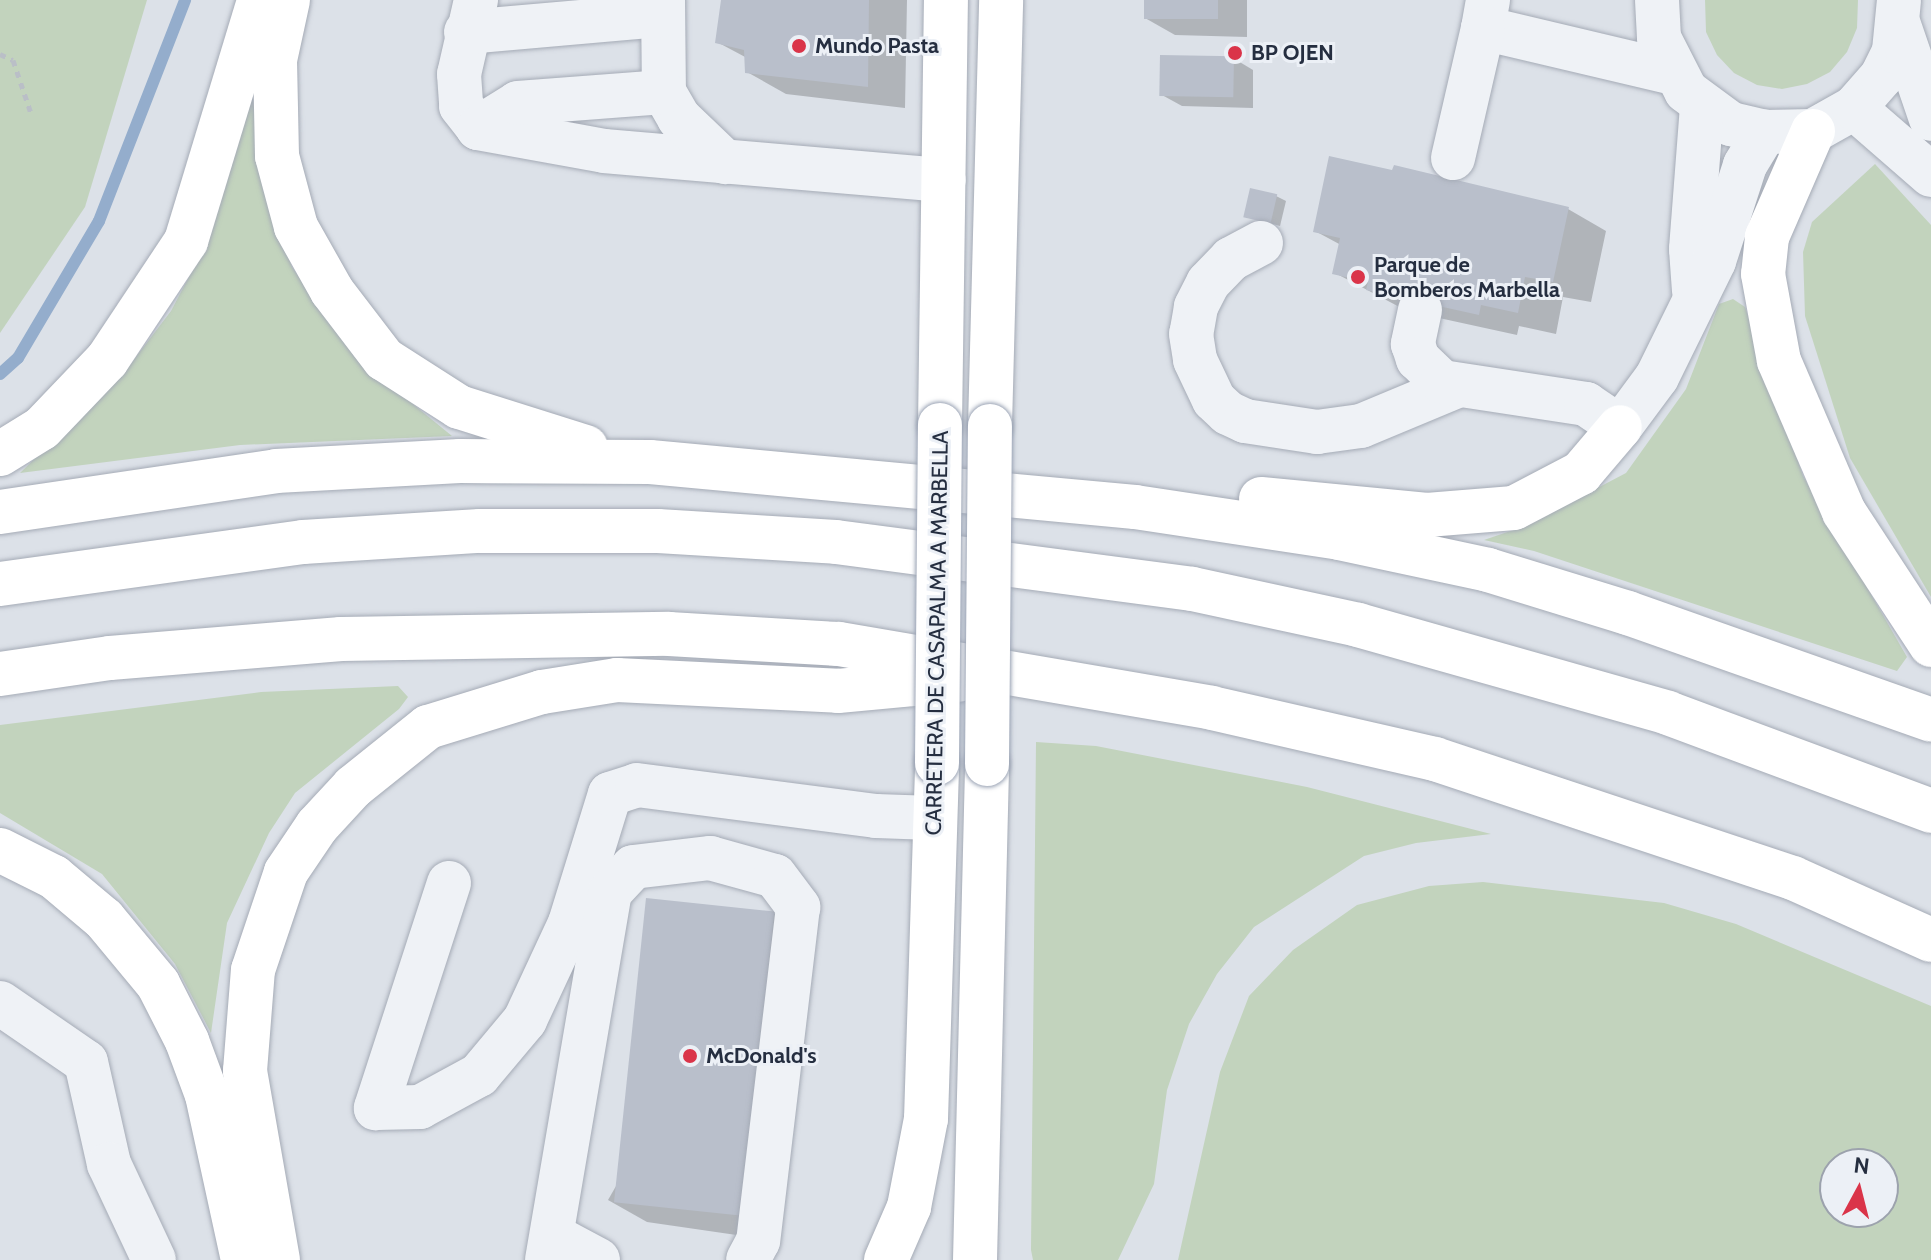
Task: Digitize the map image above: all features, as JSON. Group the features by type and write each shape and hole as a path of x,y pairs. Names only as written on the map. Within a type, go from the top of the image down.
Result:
{"main road":[{"path":"0,454 42,428 107,360 186,241 259,0"},
{"path":"288,0 275,60 277,156 292,213 332,291 384,359 459,407 543,437 650,462"},
{"name":"CARRETERA DE CASAPALMA A MARBELLA","path":"886,1260 909,1207 926,1119 937,763 946,0"},
{"path":"975,1260 1001,0"},
{"path":"1813,131 1767,237 1763,274 1779,361 1844,512 1931,645"},
{"path":"1135,507 1235,497 1427,515 1514,508 1581,473 1620,427"},
{"path":"0,512 276,471 460,461 650,462 1135,507 1339,538 1488,570 1688,633 1931,720"},
{"path":"0,584 303,542 480,531 658,531 898,549 1192,589 1358,625 1668,713 1931,811"},
{"path":"0,674 110,658 341,639 669,634 839,644 1212,708 1435,759 1793,878 1931,940"},
{"path":"278,1260 245,1071 253,970 286,872 317,826 388,758 428,727 476,708 617,680 838,691 1013,675"},
{"path":"0,850 54,877 104,919 158,984 207,1095 243,1260"}],"street":[{"path":"1654,4 1659,38 1673,73 1702,106 1731,124 1765,132 1813,131 1854,108 1882,76 1904,8"},
{"path":"725,162 679,118 664,92 663,8 471,16 459,74 461,106 478,128 604,151 725,162 944,180"},
{"path":"1904,8 1931,119"},
{"path":"1453,158 1486,14 1673,73"},
{"path":"478,128 518,103 664,92"},
{"path":"1694,293 1691,249 1702,106"},
{"path":"1854,108 1931,175"},
{"path":"1420,310 1413,344 1418,359 1442,382 1586,404 1620,427 1657,377 1694,293 1714,261 1745,165 1765,132"},
{"path":"1261,243 1231,259 1208,283 1196,307 1191,334 1195,360 1209,392 1228,413 1245,421 1317,432 1361,426 1457,386"},
{"path":"449,883 376,1108 420,1107 479,1075 525,1020 570,923 610,794 637,785 818,810 933,818"},
{"path":"598,1260 550,1248 610,892 633,867 710,858 775,876 798,907 758,1241 748,1260"},
{"path":"0,1003 86,1062 109,1164 154,1260"}],"path":[{"path":"0,54 13,60 32,116"}],"green space":[{"path":"0,0 147,0 85,207 0,333"},
{"path":"1705,0 1858,0 1857,28 1847,52 1830,72 1807,84 1782,89 1757,85 1734,73 1717,55 1706,32"},
{"path":"254,67 272,215 292,267 354,356 452,436 240,445 20,473 129,366 171,311 193,269"},
{"path":"1875,164 1931,225 1931,597 1850,458 1805,316 1803,252 1812,222"},
{"path":"1733,299 1745,307 1803,476 1907,657 1897,671 1534,551 1484,540 1525,526 1626,473 1686,389 1719,304"},
{"path":"398,686 408,697 399,709 295,793 269,833 227,923 211,1033 175,964 102,874 0,813 0,725 261,692"},
{"path":"1036,742 1096,746 1307,787 1491,834 1416,843 1364,856 1254,927 1217,974 1189,1024 1167,1090 1154,1184 1118,1260 1033,1260 1031,1250"},
{"path":"1483,882 1664,903 1736,924 1931,1006 1931,1260 1178,1260 1220,1072 1249,996 1293,950 1357,905 1429,886"}],"building":[{"name":"Mundo Pasta","path":"721,0 869,0 868,87 745,73 744,50 715,43"},
{"path":"1144,0 1218,0 1218,19 1144,19"},
{"path":"1160,55 1234,56 1233,97 1159,96"},
{"path":"1329,156 1392,170 1394,165 1569,207 1553,282 1525,277 1518,313 1481,305 1479,315 1366,290 1368,282 1332,274 1340,238 1313,232"},
{"path":"1250,188 1277,194 1271,224 1243,217"},
{"name":"McDonald's","path":"646,898 774,911 742,1216 614,1202"}],"waterway":[{"path":"0,374 18,358 99,221 185,0"}],"place":[{"name":"Mundo Pasta","path":"799,46"},
{"name":"BP OJEN","path":"1235,53"},
{"name":"Parque de Bomberos Marbella","path":"1358,277"},
{"name":"McDonald's","path":"690,1056"}]}
